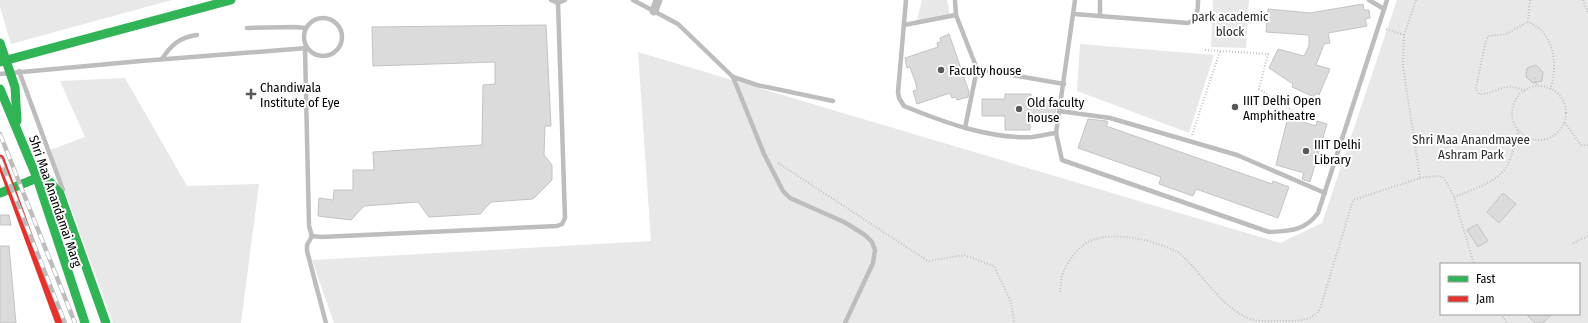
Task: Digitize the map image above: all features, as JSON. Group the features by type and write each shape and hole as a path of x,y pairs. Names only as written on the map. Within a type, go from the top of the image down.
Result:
{"main road":[{"path":"3,61 231,0"},
{"path":"0,43 3,61 15,72 17,127"},
{"name":"Shri Maa Anandamai Marg","path":"0,89 37,178 85,323"},
{"path":"0,159 60,323"},
{"path":"0,193 37,178 50,182 60,194 106,323"}],"street":[{"path":"654,11 658,0"}],"lane":[{"path":"551,0 558,3 565,0"},
{"path":"633,0 678,24 733,77 764,154 779,184 790,198 844,222 865,235 872,242 875,250 873,263 845,323"},
{"path":"906,0 898,92 904,106 965,128 1005,135 1032,137 1056,133"},
{"path":"955,0 956,15 977,69 965,128"},
{"path":"1075,0 1056,133 1062,160 1269,232 1290,231 1303,227 1313,220 1318,213 1387,0"},
{"path":"1100,0 1100,16"},
{"path":"1074,14 1188,22 1194,20 1197,15 1198,0"},
{"path":"1369,0 1384,9"},
{"path":"312,236 433,232 562,224 565,218 558,3"},
{"path":"904,24 956,15"},
{"path":"0,74 162,59 306,49 315,55 328,56 339,49 343,37 338,25 327,18 315,20 306,28 304,40 306,49 309,230 312,236"},
{"path":"247,28 294,26 306,28"},
{"path":"162,59 170,47 177,41 197,35"},
{"path":"977,69 1064,84"},
{"path":"15,72 69,206"},
{"path":"733,77 777,90 833,101"},
{"path":"1060,111 1110,118 1237,155 1325,193"},
{"path":"312,236 307,245 307,251 326,323"}],"path":[{"path":"1416,0 1404,35 1403,66 1420,178"},
{"path":"1528,22 1530,0"},
{"path":"1583,0 1588,13"},
{"path":"1525,91 1516,86 1506,86 1479,94 1476,88 1486,40 1489,36 1506,34 1528,22 1536,25 1553,47 1554,79 1550,89"},
{"path":"1379,26 1404,35"},
{"path":"1205,50 1268,54 1259,89 1292,110"},
{"path":"1190,141 1220,51"},
{"path":"1535,78 1537,86"},
{"path":"1537,86 1550,89 1559,94 1564,103 1566,112 1564,122 1557,133 1545,139 1528,137 1518,129 1514,120 1513,107 1518,98 1525,91 1537,86"},
{"path":"1564,122 1571,129 1581,145 1588,146"},
{"path":"1454,197 1490,182 1504,172 1512,155 1518,129"},
{"path":"764,154 928,261 964,255 994,266 1011,302 1014,323"},
{"path":"1060,292 1063,271 1079,248 1090,241 1110,237 1133,238 1170,248 1178,252 1223,301 1249,318 1295,321 1305,319 1317,313 1320,309 1353,200 1420,178 1438,176 1443,177 1454,197 1474,263"},
{"path":"1573,243 1588,236"}],"green space":[{"path":"0,0 172,0 11,44 0,7"},
{"path":"922,0 947,0 950,15 917,20"},
{"name":"park academic block","path":"1213,0 1249,0 1246,48 1211,47"},
{"name":"Shri Maa Anandmayee Ashram Park","path":"1397,0 1588,0 1588,323 334,323 312,260 651,241 638,52 1280,243 1322,223"},
{"path":"1080,44 1214,55 1189,133 1077,91"},
{"path":"125,78 187,186 259,184 241,323 113,323 50,150 85,137 60,81"}],"building":[{"path":"1363,4 1364,10 1369,10 1370,18 1365,19 1367,26 1328,33 1330,43 1324,44 1316,65 1330,69 1319,95 1316,93 1314,97 1292,87 1293,84 1269,68 1278,49 1304,56 1309,46 1309,35 1266,32 1268,9 1310,13"},
{"path":"546,25 551,126 545,126 544,155 552,165 552,180 533,199 491,202 480,214 429,217 418,202 364,206 351,220 318,216 319,198 333,200 334,190 353,190 353,170 374,170 373,152 482,145 483,85 495,84 495,62 373,66 372,27"},
{"name":"Faculty house","path":"949,34 969,92 968,97 957,100 956,97 952,98 950,93 917,104 913,91 917,90 916,84 910,67 907,68 905,58 938,47 937,43 941,42 940,38"},
{"path":"1536,65 1543,72 1542,81 1533,83 1526,77 1527,68"},
{"name":"Old faculty house","path":"1005,94 1031,94 1031,100 1057,100 1054,118 1030,118 1030,130 1005,130 1005,116 982,116 982,99 1005,99"},
{"name":"IIIT Delhi Library","path":"1288,117 1316,126 1317,121 1327,124 1310,182 1302,179 1304,173 1276,165"},
{"path":"1088,119 1106,121 1108,122 1106,126 1272,184 1273,181 1289,187 1278,218 1196,189 1193,196 1159,184 1161,177 1078,148"},
{"path":"1503,193 1516,204 1499,223 1487,212"},
{"path":"0,215 9,215 11,225 0,225"},
{"path":"1477,224 1488,241 1478,247 1467,230"},
{"path":"0,246 9,246 16,323 0,323"},
{"path":"1527,315 1551,315 1543,323 1535,323"}],"railway":[{"path":"0,134 75,323"},
{"path":"0,159 65,323"}],"traffic: fast":[{"path":"0,62 231,0"},
{"path":"0,43 15,87 17,121"},
{"path":"0,89 37,178 85,323"},
{"path":"37,178 50,182 60,194 106,323"},
{"path":"0,193 37,178"}],"traffic: jam":[{"path":"0,159 60,323"}],"place":[{"name":"Faculty house","path":"941,70"},
{"name":"Chandiwala Institute of Eye","path":"251,94"},
{"name":"IIIT Delhi Open Amphitheatre","path":"1235,107"},
{"name":"Old faculty house","path":"1019,109"},
{"name":"IIIT Delhi Library","path":"1306,151"}]}
